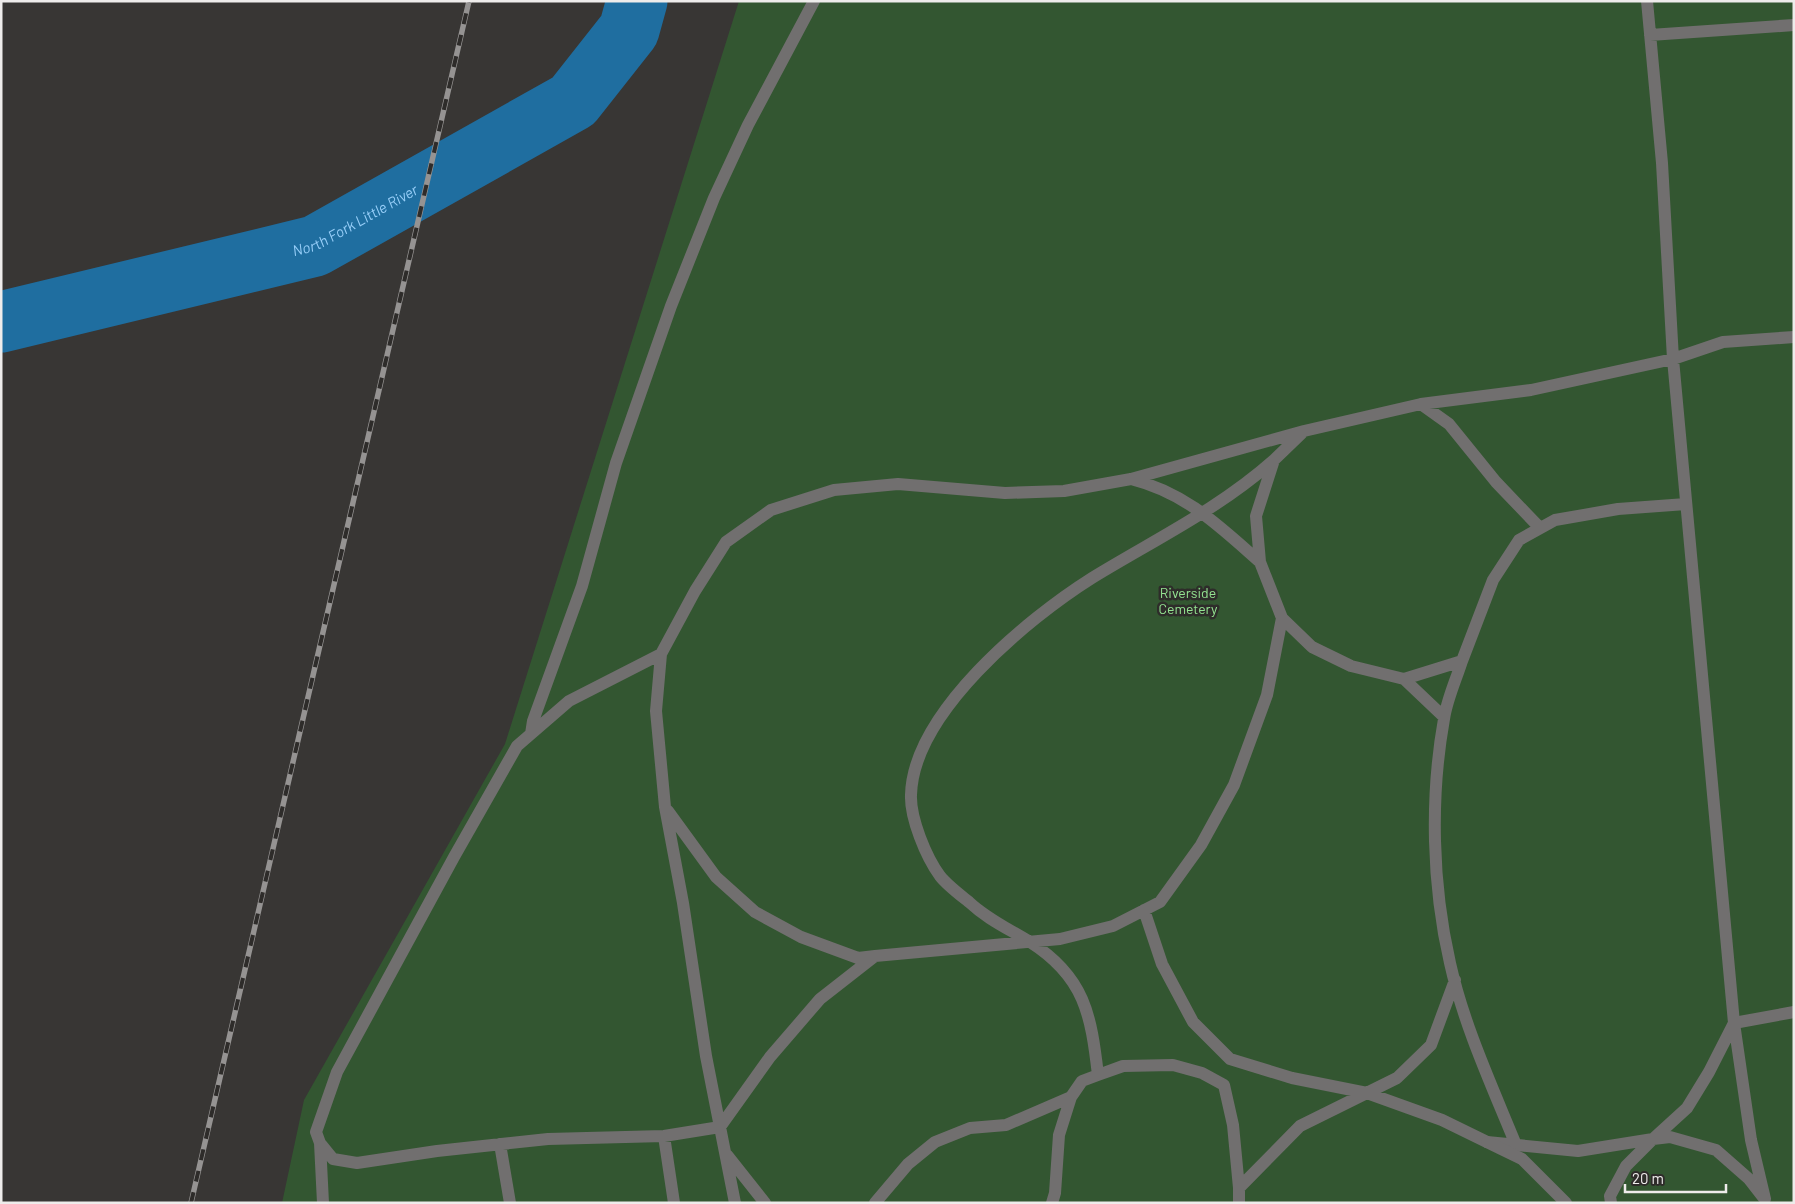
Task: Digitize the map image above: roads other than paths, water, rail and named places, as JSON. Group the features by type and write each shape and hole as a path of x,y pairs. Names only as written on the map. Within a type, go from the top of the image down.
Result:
{"street":[{"path":"531,734 582,586 616,463 671,306 714,198 736,150 814,1"},
{"path":"1647,1 1662,163 1673,359 1734,1023 1751,1140 1766,1201"},
{"path":"1650,35 1794,25"},
{"path":"735,1203 706,1056 683,903 665,807 656,711 661,654 695,591 726,542 771,510 834,490 898,484 1006,493 1064,491 1131,478 1304,431 1421,404 1531,390 1673,359 1723,342 1794,337"},
{"path":"1421,404 1449,424 1496,482 1540,528"},
{"path":"1098,1075 1092,1026 1075,982 1042,950 980,913 940,876 919,838 910,797 915,763 941,716 976,673 1027,625 1091,579 1205,513 1274,460 1304,431"},
{"path":"1274,460 1256,516 1260,562 1282,618 1312,648 1343,663 1404,678 1462,661"},
{"path":"1131,478 1156,485 1205,513 1260,562"},
{"path":"1516,1145 1471,1031 1450,964 1436,874 1435,787 1444,717 1462,661 1493,580 1519,540 1555,520 1618,509 1686,504"},
{"path":"665,807 716,877 755,912 801,937 858,958 1060,939 1113,926 1160,902 1201,846 1234,785 1267,695 1282,618"},
{"path":"323,1203 320,1143 316,1132 337,1072 517,746 569,701 661,654"},
{"path":"1404,678 1444,717"},
{"path":"1144,910 1162,964 1193,1022 1230,1059 1292,1078 1367,1093 1442,1120 1522,1159 1566,1203"},
{"path":"320,1143 333,1159 358,1163 548,1139 664,1136 720,1127 770,1057 820,999 875,956"},
{"path":"1239,1188 1300,1126 1397,1078 1431,1045 1455,980"},
{"path":"1734,1023 1794,1012"},
{"path":"1611,1203 1610,1196 1626,1166 1687,1108 1709,1072 1734,1023"},
{"path":"1052,1203 1055,1193 1059,1135 1071,1097 1082,1081 1124,1066 1173,1065 1202,1073 1224,1085 1233,1125 1239,1203"},
{"path":"874,1203 908,1164 935,1142 970,1128 1006,1125 1071,1097"},
{"path":"664,1136 674,1203"},
{"path":"1487,1142 1578,1151 1670,1136 1716,1150 1749,1179 1766,1201"},
{"path":"500,1144 510,1203"},
{"path":"725,1153 765,1203"}],"waterway":[{"name":"North Fork Little River","path":"1,322 315,246 573,101 629,30 637,1"}],"railway":[{"path":"191,1203 469,1"}],"park label":[{"name":"Riverside Cemetery","path":"1188,602"}]}
